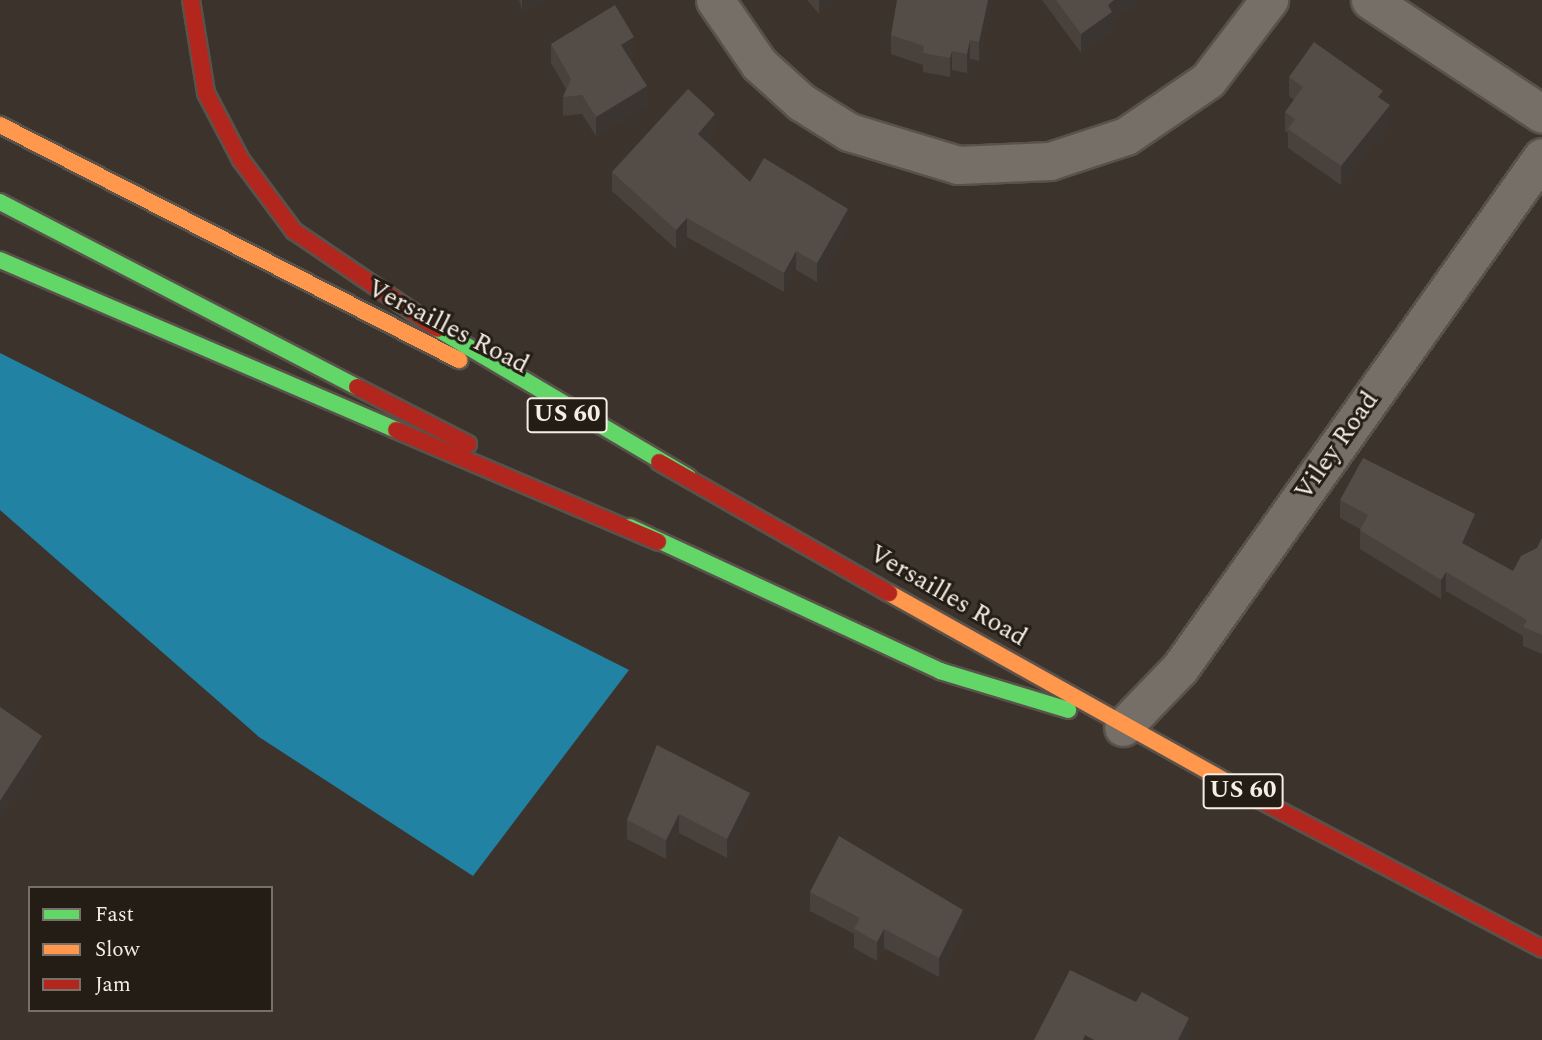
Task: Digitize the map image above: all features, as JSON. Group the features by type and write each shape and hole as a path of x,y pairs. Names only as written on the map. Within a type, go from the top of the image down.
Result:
{"main road":[{"path":"191,0 206,93 241,160 294,231 374,291 688,477"},
{"name":"Versailles Road","path":"0,125 688,477 1123,727 1542,948"},
{"name":"Versailles Road","path":"0,202 659,542 940,671 1123,727"},
{"path":"0,260 659,542"}],"street":[{"path":"715,0 759,64 801,102 849,132 958,166 1050,161 1126,136 1208,80 1269,0"},
{"path":"1370,0 1542,114"},
{"name":"Viley Road","path":"1123,727 1180,668 1542,158"}],"water":[{"path":"0,353 629,670 473,876 259,737 0,510"}],"building":[{"path":"897,0 988,0 979,42 970,40 967,54 952,51 950,58 923,53 924,46 891,35"},
{"path":"1056,0 1114,0 1108,5 1112,12 1081,34"},
{"path":"615,5 634,37 621,45 647,86 596,117 582,95 563,97 571,79 551,44"},
{"path":"1314,42 1383,91 1378,97 1390,105 1341,166 1288,129 1295,119 1285,112 1303,87 1289,77"},
{"path":"688,89 715,114 698,134 750,182 764,158 848,209 817,263 796,251 784,273 687,218 676,230 612,172"},
{"path":"1363,458 1475,514 1462,543 1513,571 1521,556 1537,548 1542,538 1542,635 1523,627 1527,620 1446,572 1441,580 1360,530 1368,515 1340,500"},
{"path":"0,707 42,736 0,801"},
{"path":"657,745 750,793 727,839 679,814 666,840 627,820"},
{"path":"839,836 963,910 939,958 884,929 877,942 854,929 860,918 810,892"},
{"path":"1070,970 1136,1002 1142,992 1189,1018 1178,1040 1094,1040 1085,1035 1083,1040 1034,1040"}],"traffic: fast":[{"path":"0,202 357,387"},
{"path":"0,260 396,430"},
{"path":"438,329 688,477"},
{"path":"630,527 940,671 1068,710"}],"traffic: slow":[{"path":"0,125 459,360"},
{"path":"889,593 1258,799"}],"traffic: jam":[{"path":"191,0 206,93 241,160 294,231 438,329"},
{"path":"357,387 468,444"},
{"path":"396,430 658,542"},
{"path":"659,462 889,593"},
{"path":"1258,799 1542,949"}]}
